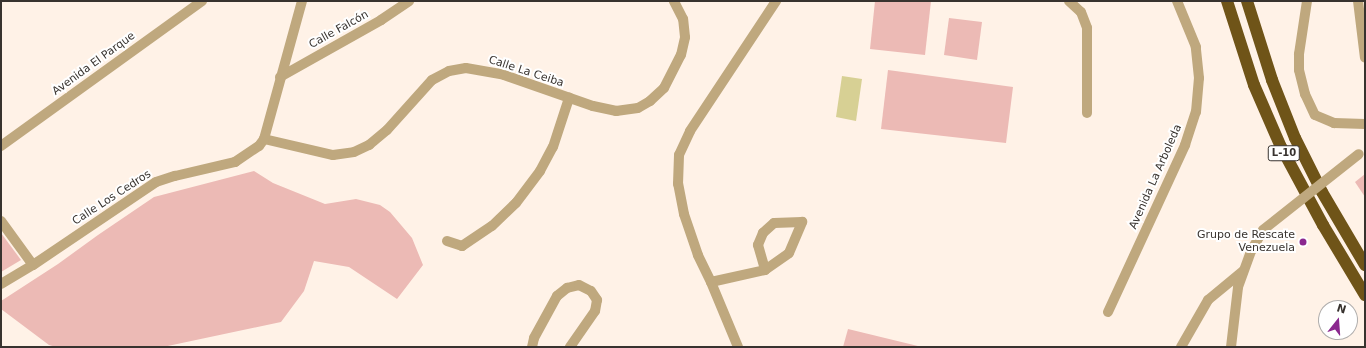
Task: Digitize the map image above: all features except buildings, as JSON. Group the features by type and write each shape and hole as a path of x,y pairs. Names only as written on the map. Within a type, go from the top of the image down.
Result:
{"highway":[{"name":"L-10","path":"1227,1 1254,85 1281,147 1323,225 1365,295"},
{"name":"L-10","path":"1247,1 1272,80 1295,138 1322,192 1365,265"}],"street":[{"name":"Avenida El Parque","path":"1,146 202,1"},
{"name":"Calle Los Cedros","path":"1,284 33,265 156,182 175,176 236,162 252,152 264,139 302,1"},
{"name":"Calle Falcón","path":"280,77 381,20 409,1"},
{"name":"Calle La Ceiba","path":"264,139 333,155 354,152 368,145 387,130 432,80 449,71 466,68 504,74 593,106 616,111 638,108 650,101 664,88 681,55 685,37 683,19 674,1"},
{"path":"738,347 698,255 684,214 678,184 679,155 690,131 776,1"},
{"path":"1069,1 1081,12 1087,28 1087,113"},
{"name":"Avenida La Arboleda","path":"1108,312 1185,145 1196,112 1199,78 1196,48 1177,1"},
{"path":"1307,1 1298,54 1299,70 1305,94 1315,115 1334,123 1365,124"},
{"path":"1358,1 1365,58"},
{"path":"447,241 462,246 492,226 516,203 540,170 553,147 569,98"},
{"path":"1231,347 1234,304 1243,271 1256,240 1263,230 1362,152"},
{"path":"1,221 33,265"},
{"path":"711,282 765,270 789,253 802,222 774,223 763,233 758,245 765,270"},
{"path":"1181,347 1208,300 1226,283 1243,271"},
{"path":"532,347 534,338 557,296 567,288 579,285 591,291 597,300 595,311 570,347"}],"shaded area":[{"path":"875,1 931,1 925,55 870,49"},
{"path":"949,18 982,22 977,60 944,55"},
{"path":"888,70 1013,87 1006,143 881,129"},
{"path":"842,76 862,79 856,121 836,117"},
{"path":"254,171 273,183 325,204 356,199 380,205 390,212 412,238 423,265 397,299 349,267 314,261 304,291 281,322 163,347 56,347 49,345 1,309 1,301 58,264 154,197"},
{"path":"1365,174 1365,197 1355,182"},
{"path":"1,233 21,260 1,272"},
{"path":"848,329 922,347 843,347"}],"place":[{"name":"Grupo de Rescate Venezuela","path":"1303,242"}]}
